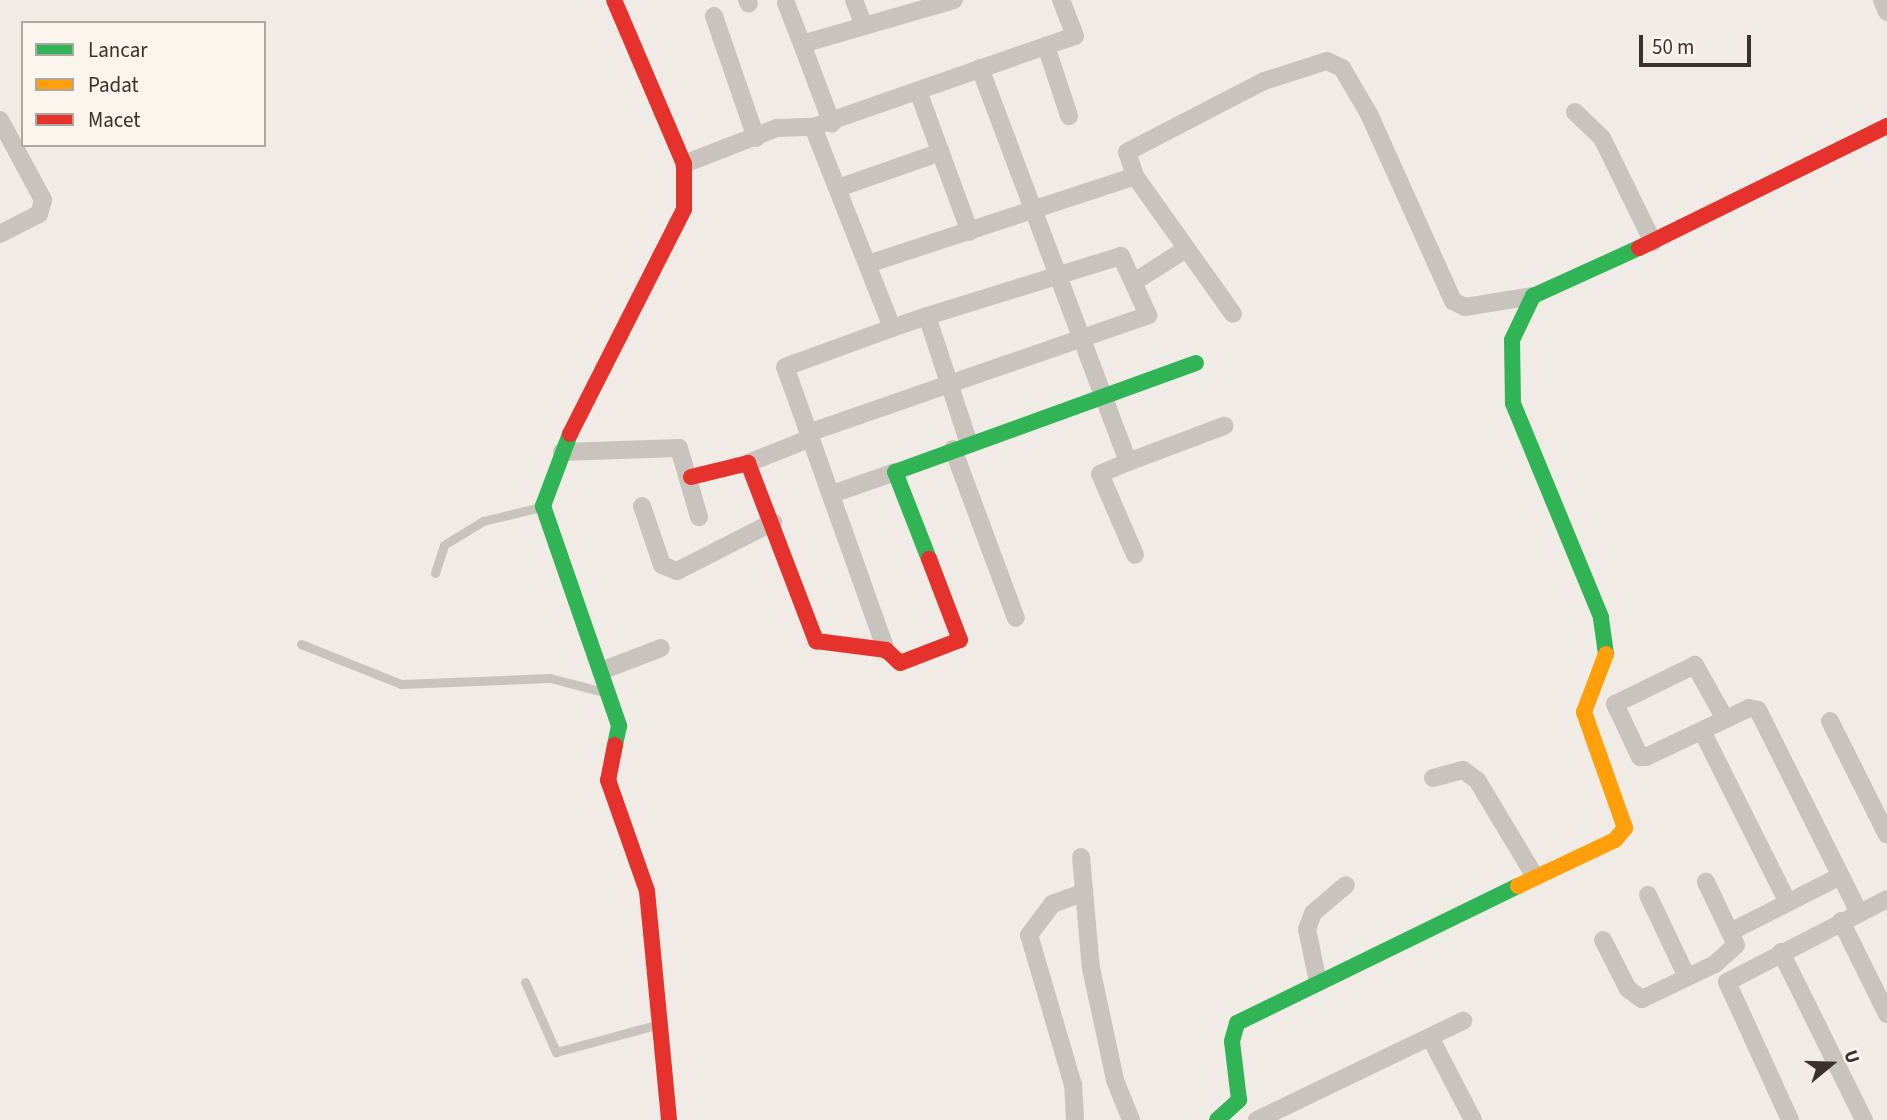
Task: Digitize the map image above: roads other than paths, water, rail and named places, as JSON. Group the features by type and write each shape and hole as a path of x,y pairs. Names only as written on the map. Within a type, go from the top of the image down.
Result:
{"street":[{"path":"616,0 684,164 680,223 658,253 562,452 543,506 601,671 621,738 610,767 610,797 647,891 662,1024 669,1120"},
{"path":"854,0 864,26"},
{"path":"802,44 954,0"},
{"path":"684,164 797,123 813,127 832,124 980,68 1075,36 1061,0"},
{"path":"1882,0 1887,12"},
{"path":"786,3 832,124"},
{"path":"714,16 756,138"},
{"path":"1046,46 1069,116"},
{"path":"1233,314 1135,176 1127,152 1264,81 1327,61 1342,68 1369,114 1453,301 1465,307 1532,296 1653,242 1887,126"},
{"path":"980,68 1101,397 1128,462"},
{"path":"918,91 970,232"},
{"path":"1575,112 1602,138 1653,242"},
{"path":"0,120 43,200 39,214 0,234"},
{"path":"813,127 892,328"},
{"path":"838,188 941,152"},
{"path":"868,264 1032,213 1135,176"},
{"path":"1134,282 1186,249"},
{"path":"691,477 748,463 811,435 947,384 1146,318 1134,282 1121,256 927,316 786,365 811,435 832,494 886,650 900,663 960,640 895,472"},
{"path":"1463,1021 1256,1120 1239,1100 1232,1041 1237,1023 1534,875 1615,840 1625,828 1584,712 1607,658 1601,617 1513,404 1512,340 1532,296"},
{"path":"927,316 947,384 961,447 1016,618"},
{"path":"832,494 1196,363"},
{"path":"1135,555 1100,474 1224,426"},
{"path":"562,452 669,446 684,454 699,517"},
{"path":"748,463 773,522 816,641 886,650"},
{"path":"642,506 659,560 677,571 773,522"},
{"path":"601,671 661,649"},
{"path":"1725,719 1695,665 1615,704 1640,757 1725,719 1758,710 1857,911"},
{"path":"1830,721 1887,835"},
{"path":"1702,730 1788,903"},
{"path":"1433,778 1463,770 1477,780 1534,875"},
{"path":"1081,857 1091,968 1115,1080 1131,1120"},
{"path":"1730,932 1841,876"},
{"path":"1706,882 1730,932 1733,953 1747,970"},
{"path":"1318,982 1307,929 1313,913 1346,885"},
{"path":"1075,1120 1073,1085 1029,935 1052,904 1083,893"},
{"path":"1648,895 1686,977"},
{"path":"1790,1120 1728,990 1727,982 1857,911 1887,899"},
{"path":"1841,921 1887,1014"},
{"path":"1603,940 1633,996 1642,999 1733,953"},
{"path":"1781,952 1864,1120"},
{"path":"1430,1038 1473,1120"},
{"path":"1217,1120 1239,1100"}],"lane":[{"path":"435,573 444,545 484,521 543,506"},
{"path":"301,644 401,684 550,678 608,694"},
{"path":"525,982 556,1052 662,1024"}]}
